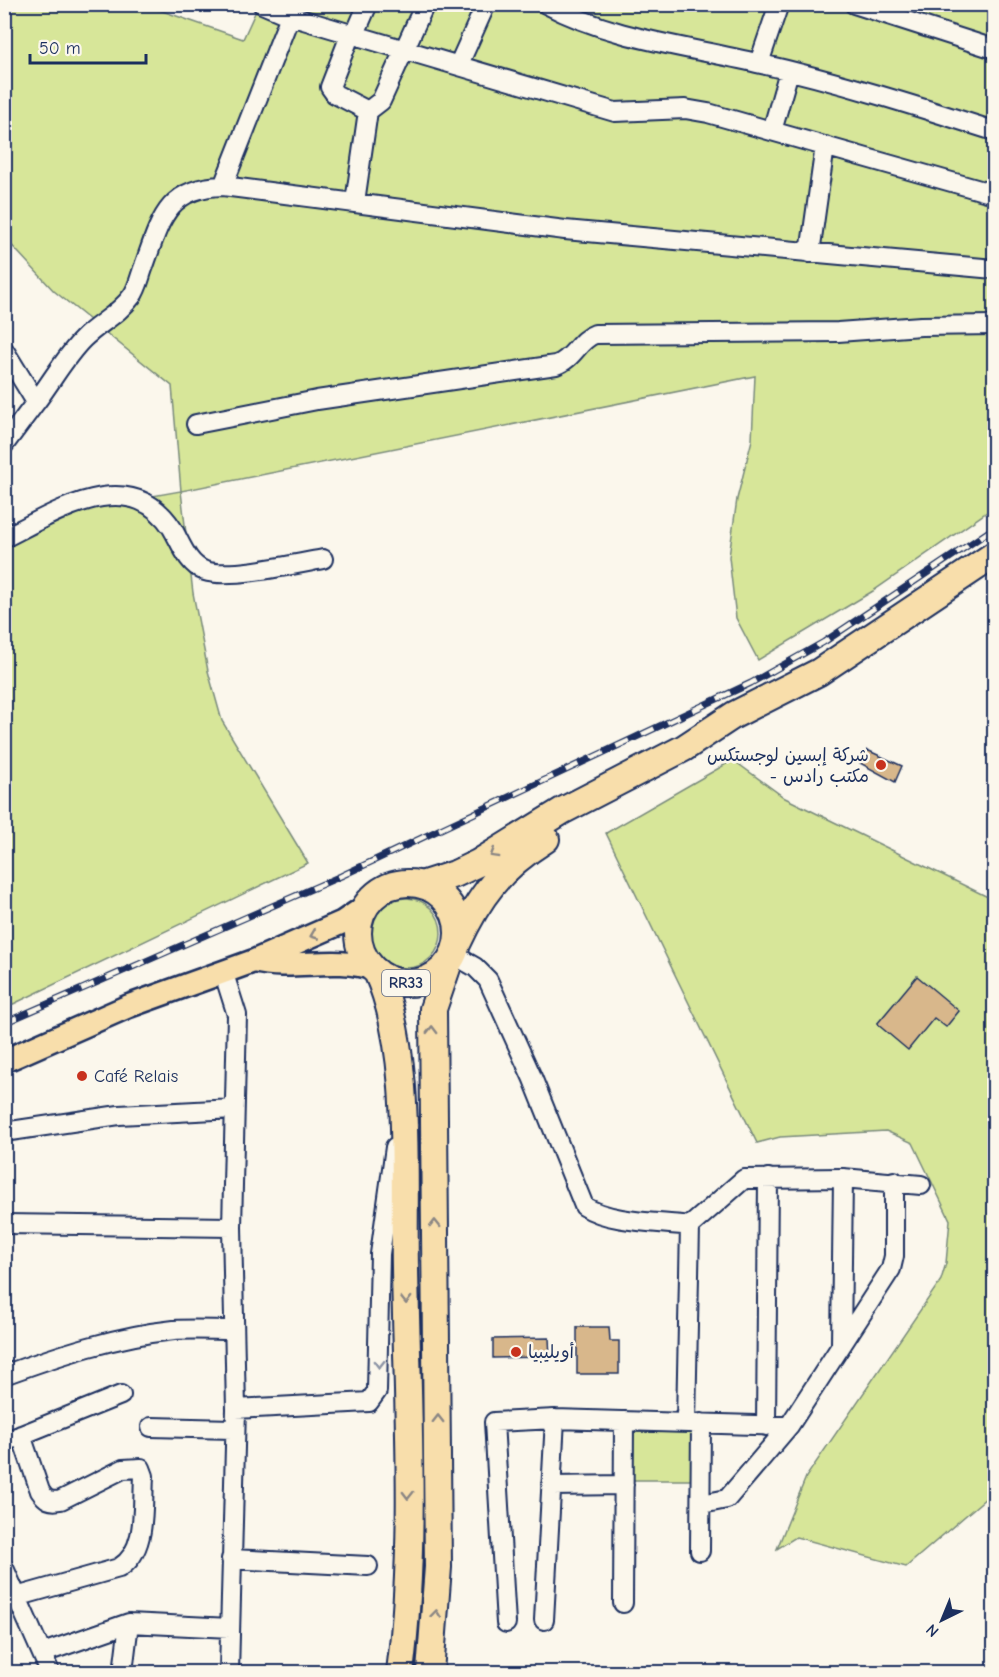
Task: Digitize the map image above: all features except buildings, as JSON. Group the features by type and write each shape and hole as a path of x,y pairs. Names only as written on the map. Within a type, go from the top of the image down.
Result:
{"highway":[{"path":"421,885 455,874 478,863 562,811 684,748 734,715 819,672 994,555"},
{"name":"RR33","path":"365,907 358,934 360,947 375,970 387,978 410,983 432,977 453,954 482,894 500,875 538,843 690,761 747,724 821,683 994,572"},
{"path":"365,907 380,891 389,886 411,883 421,885 435,891 447,901 458,929 453,954 433,1009 438,1568 430,1672"},
{"path":"375,970 393,1016 402,1097 409,1471 407,1589 400,1672"}],"main road":[{"path":"4,1061 129,1006 224,974 343,922 365,907"},
{"name":"RR33","path":"254,961 273,966 352,962 375,970"}],"street":[{"path":"262,4 290,16 459,64 615,112 685,109 772,131 994,194"},
{"path":"368,4 330,89 368,111"},
{"path":"356,202 368,111 381,101 425,4"},
{"path":"459,64 486,4"},
{"path":"546,4 572,18 620,35 759,63 994,131"},
{"path":"759,63 779,4"},
{"path":"854,4 994,49"},
{"path":"223,186 290,16"},
{"path":"772,131 789,71"},
{"path":"810,253 825,146"},
{"path":"4,446 83,339 116,315 134,293 154,239 170,207 188,191 203,187 223,186 565,230 994,269"},
{"path":"196,424 317,400 556,365 565,362 588,337 603,333 838,332 921,326 994,326"},
{"path":"4,350 36,402"},
{"path":"4,538 83,501 116,496 138,501 162,515 195,565 205,571 235,572 323,559"},
{"path":"453,954 475,967 488,980 532,1077 584,1206 594,1212 690,1226 744,1179 843,1178 894,1180 921,1185"},
{"path":"224,974 237,1015 232,1227 236,1409 233,1430 229,1672"},
{"path":"236,1409 369,1402 377,1391 380,1254 402,1097"},
{"path":"4,1132 119,1115 234,1109"},
{"path":"766,1426 768,1178"},
{"path":"841,1345 843,1178"},
{"path":"702,1504 727,1499 789,1426 891,1269 894,1256 894,1180"},
{"path":"4,1224 232,1227"},
{"path":"690,1226 693,1423 702,1504 700,1551"},
{"path":"4,1375 99,1344 142,1335 176,1330 234,1330"},
{"path":"10,1598 119,1568 130,1561 139,1537 144,1476 141,1468 123,1469 61,1500 52,1501 45,1498 40,1491 13,1438 121,1395"},
{"path":"506,1623 494,1422 555,1419 789,1426"},
{"path":"544,1620 555,1419"},
{"path":"623,1603 624,1421"},
{"path":"151,1428 233,1430"},
{"path":"552,1486 624,1485"},
{"path":"231,1558 368,1566"},
{"path":"4,1568 10,1598 43,1653 50,1672"},
{"path":"43,1653 129,1623 230,1628"},
{"path":"123,1672 129,1623"}],"green space":[{"path":"259,4 994,5 994,507 873,591 758,660 736,618 729,557 737,499 752,440 755,376 181,491 172,386 54,291 5,238 5,5 145,5 243,39"},
{"path":"181,491 193,593 208,671 222,721 308,863 5,1008 5,556 17,520"},
{"path":"733,760 785,798 994,900 994,1454 991,1457 994,1460 994,1491 906,1567 796,1537 777,1549 806,1477 941,1280 946,1263 950,1220 913,1143 886,1131 780,1137 757,1143 606,833"},
{"path":"399,898 413,898 426,904 435,913 441,926 439,946 431,958 413,968 399,968 386,962 377,953 371,940 371,926 377,913 386,904"},
{"path":"631,1432 693,1432 694,1480 631,1480"}],"railway":[{"path":"4,1023 341,876 751,683 824,642 994,528"}],"place":[{"name":"شركة إبسين لوجستكس - مكتب رادس","path":"881,765"},
{"name":"Café Relais","path":"82,1076"},
{"name":"أويليبيا","path":"516,1352"}]}
